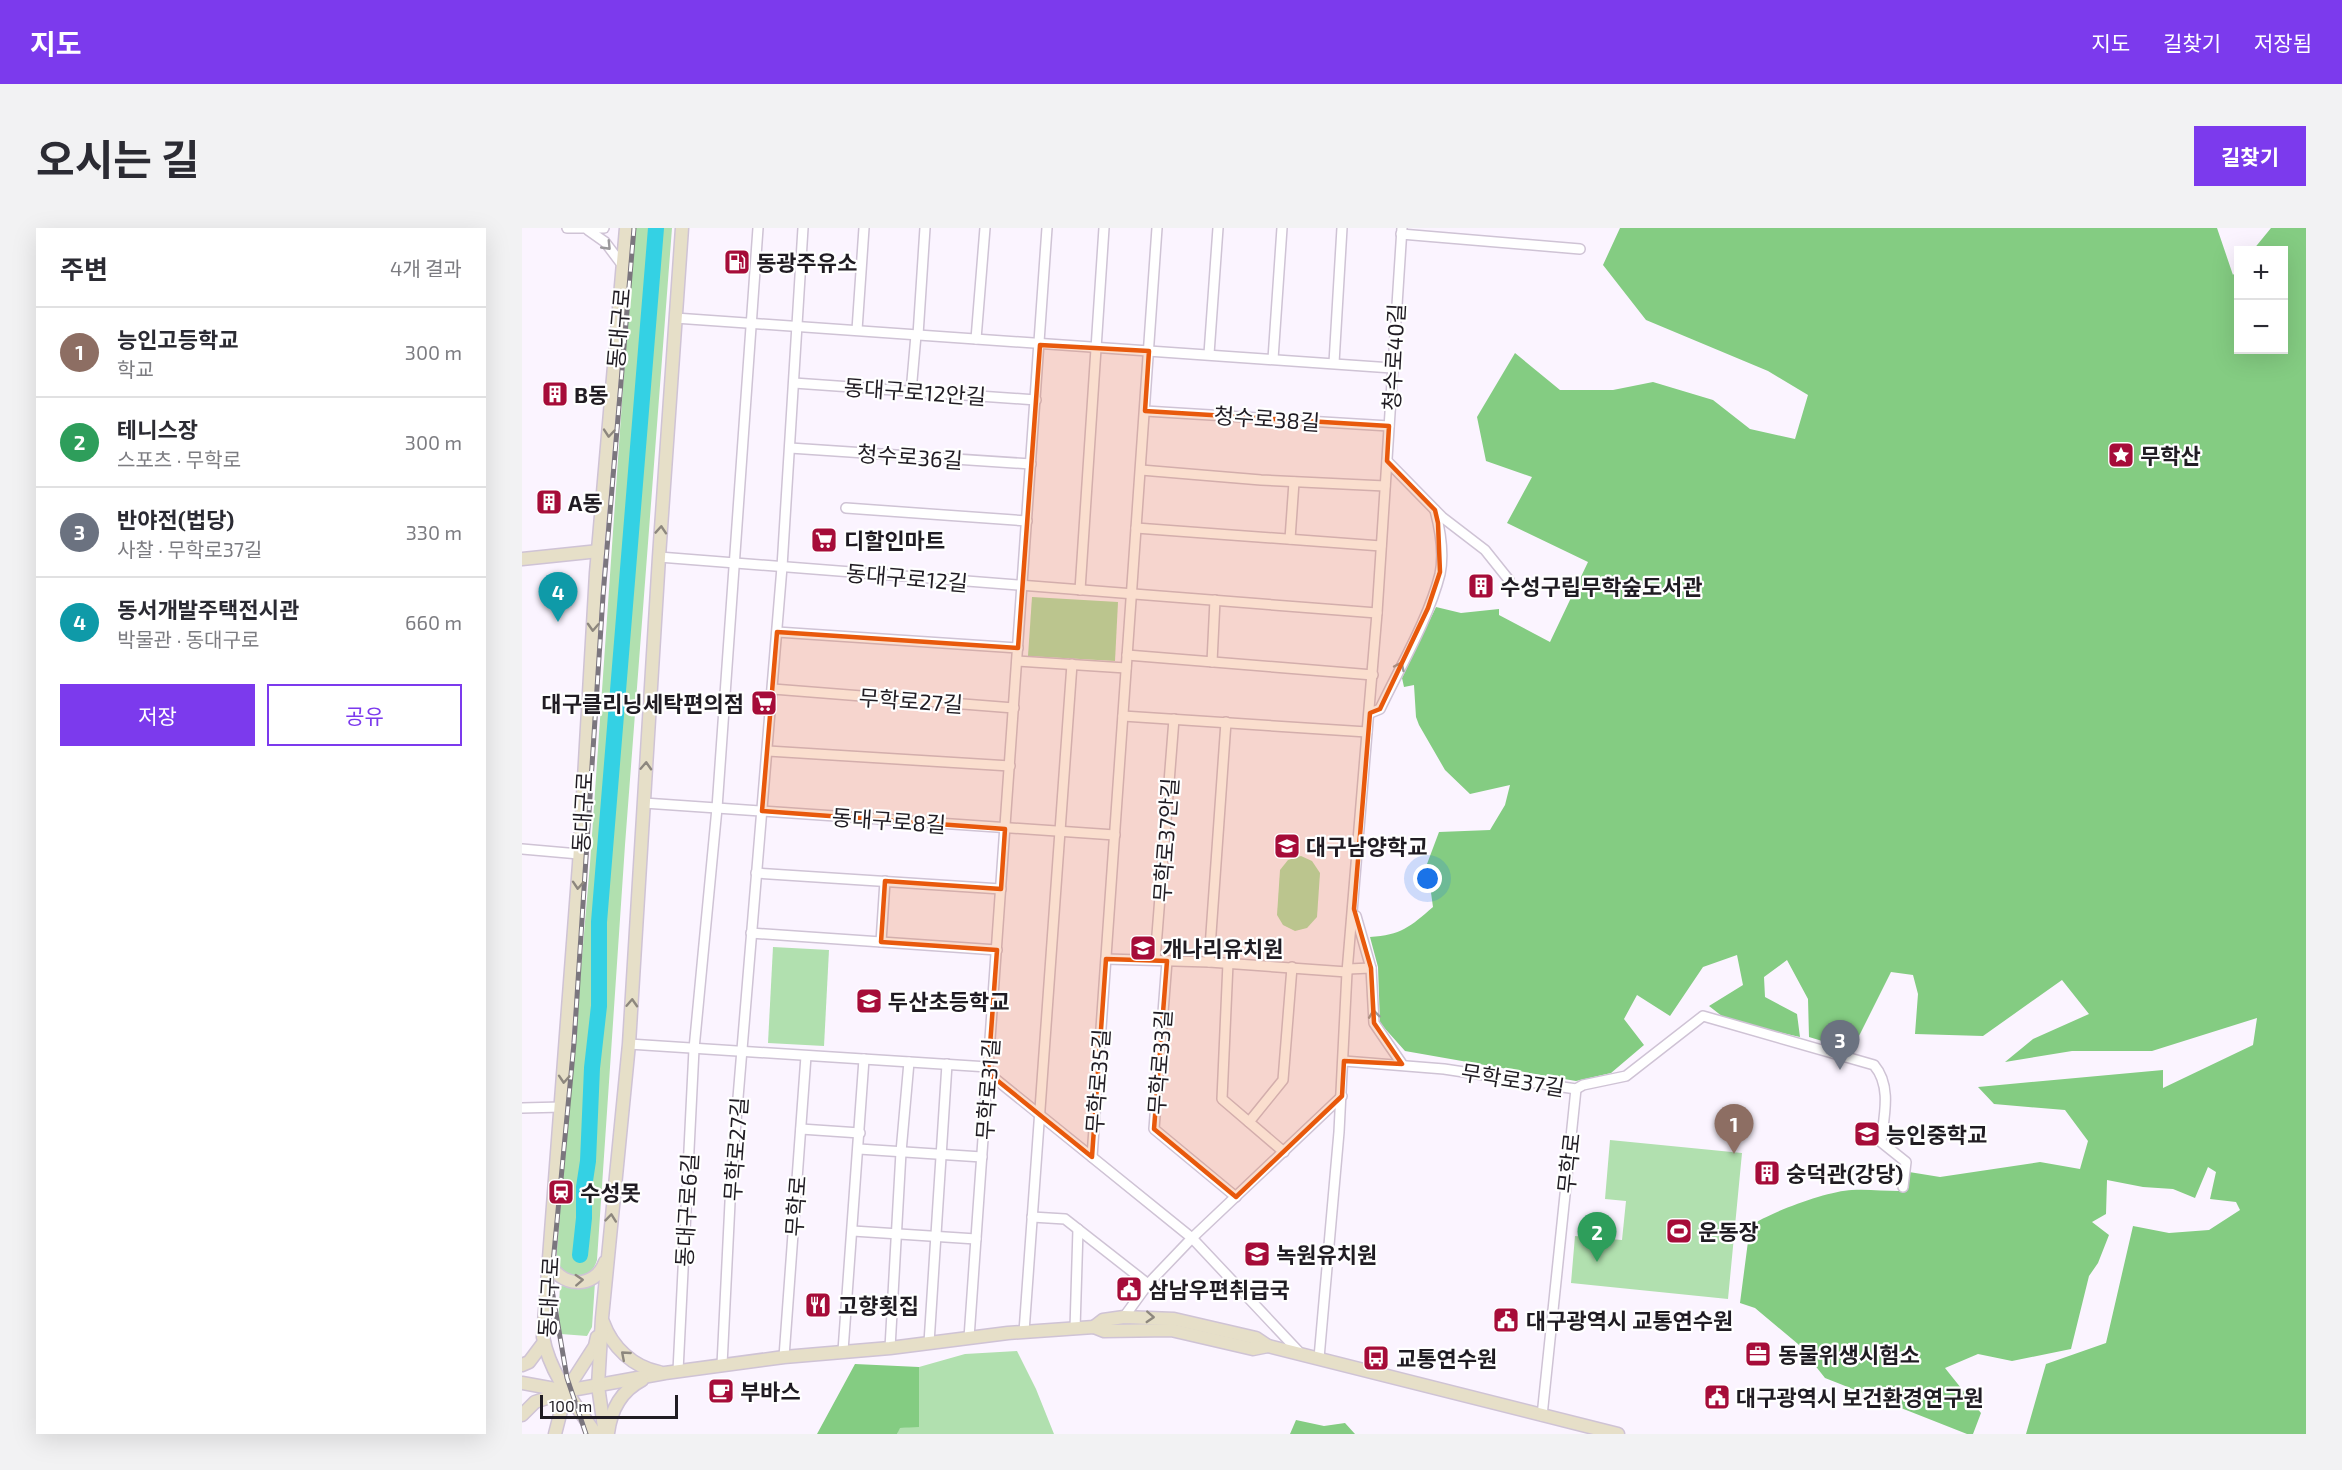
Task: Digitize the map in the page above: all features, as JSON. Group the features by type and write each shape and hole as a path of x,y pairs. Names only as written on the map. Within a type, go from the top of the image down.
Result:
{"main road":[{"name":"동대구로","path":"596,1434 566,1391 546,1354 544,1342 599,551 626,228"},
{"path":"607,1434 598,1386 602,1318 629,1044 682,228"},
{"path":"522,559 599,551"},
{"path":"549,1259 552,1267 560,1276 571,1282 579,1282 597,1275 603,1269 607,1256"},
{"path":"1094,1327 1103,1320 1124,1317 1174,1319 1256,1338 1268,1346 1302,1355 1618,1434"},
{"path":"602,1318 610,1337 622,1353 642,1366 665,1373"},
{"path":"555,1434 566,1391 595,1346 602,1318"},
{"path":"522,1415 535,1402 566,1391 665,1373 784,1357 890,1348 1024,1332 1094,1327 1104,1331 1171,1330 1253,1348 1268,1346"},
{"path":"522,1365 529,1362 544,1342"},
{"path":"607,1434 619,1399 632,1385 649,1376"},
{"path":"522,1392 528,1385 566,1391"}],"street":[{"path":"567,228 588,230 604,228"},
{"path":"717,808 758,228"},
{"path":"782,567 803,228"},
{"path":"857,330 864,228"},
{"path":"911,392 925,228"},
{"path":"976,339 985,228"},
{"path":"1022,586 1047,228"},
{"path":"1080,590 1104,228"},
{"path":"1132,593 1157,228"},
{"path":"1209,354 1218,228"},
{"path":"1273,358 1282,228"},
{"path":"1334,363 1342,228"},
{"path":"588,230 604,242 623,267"},
{"path":"1401,231 1580,249"},
{"name":"청수로40길","path":"1377,613 1401,231"},
{"path":"675,318 1392,368"},
{"name":"동대구로12안길","path":"794,382 1036,400"},
{"name":"청수로38길","path":"1145,411 1389,426"},
{"name":"청수로36길","path":"790,448 1031,464"},
{"path":"1387,461 1436,510 1485,550 1509,580"},
{"path":"1141,470 1294,482 1385,486"},
{"path":"1290,539 1294,482"},
{"path":"846,508 1027,521"},
{"path":"1370,713 1380,709 1428,608 1440,573 1436,510"},
{"path":"1136,528 1381,546"},
{"path":"1439,537 1448,528 1456,528"},
{"name":"동대구로12길","path":"659,558 1377,613"},
{"name":"무학로27길","path":"722,1365 731,1182 782,567"},
{"name":"무학로31길","path":"969,1338 1022,586"},
{"name":"무학로35길","path":"1132,593 1092,1157 1192,1238 1302,1355"},
{"path":"1212,662 1215,600"},
{"path":"1319,1358 1342,1096 1347,971 1377,613"},
{"path":"777,632 1018,648"},
{"path":"1127,655 1373,675"},
{"path":"1017,661 1126,668"},
{"path":"1024,1332 1072,664"},
{"name":"무학로27길","path":"773,690 1014,708"},
{"path":"1123,716 1367,732"},
{"name":"무학로37안길","path":"1155,960 1174,719"},
{"path":"1209,962 1226,722"},
{"path":"768,750 1010,766"},
{"name":"동대구로8길","path":"644,803 1114,835"},
{"name":"동대구로6길","path":"678,1371 694,1049 717,808"},
{"path":"522,849 579,854"},
{"path":"756,873 1001,889"},
{"path":"881,942 885,881"},
{"path":"1354,909 1371,968 1374,1023 1402,1064"},
{"path":"752,933 997,950"},
{"path":"1106,959 1209,962 1347,971 1371,968"},
{"name":"무학로33길","path":"1167,961 1154,1129 1236,1197"},
{"path":"1228,963 1222,1099 1284,1152"},
{"path":"1249,1122 1283,1080 1292,967"},
{"name":"무학로37길","path":"1344,1061 1402,1064 1576,1089 1582,1085 1626,1076 1703,1016 1874,1065 1883,1078 1886,1100 1881,1142 1905,1162 1902,1186"},
{"path":"629,1044 742,1053 947,1064 988,1070 1092,1157"},
{"name":"무학로","path":"784,1357 806,1056"},
{"path":"843,1351 864,1059"},
{"path":"890,1348 901,1152 909,1062"},
{"path":"929,1343 947,1064"},
{"name":"무학로","path":"1542,1416 1576,1089"},
{"path":"1124,1317 1148,1284 1192,1238 1342,1096"},
{"path":"522,1108 562,1107"},
{"path":"801,1129 860,1133"},
{"path":"859,1149 982,1157"},
{"path":"1032,1217 1065,1219 1148,1284"},
{"path":"1075,1329 1078,1229"},
{"path":"853,1231 976,1239"}],"highlighted area":[{"path":"1040,345 1149,351 1145,411 1389,426 1387,461 1435,510 1438,523 1440,572 1428,608 1380,709 1370,713 1354,909 1371,968 1374,1023 1402,1064 1344,1061 1342,1096 1236,1197 1154,1129 1167,961 1106,959 1092,1157 988,1073 997,950 881,942 885,881 1001,889 1005,829 762,811 777,632 1018,648"}],"green space":[{"path":"634,228 672,228 625,845 597,1260 588,1273 576,1277 564,1272 556,1258 590,864"},
{"path":"1620,228 2217,228 2234,274 2234,354 2288,354 2288,246 2256,246 2271,228 2306,228 2306,1434 2026,1434 2046,1364 2106,1343 2133,1226 2169,1233 2209,1230 2240,1210 2236,1202 2210,1199 2216,1172 2208,1167 2195,1198 2173,1189 2143,1187 2107,1180 2106,1214 2092,1222 2109,1235 2098,1263 2089,1276 2071,1349 2012,1361 1978,1354 1945,1368 1981,1413 1973,1434 1967,1434 1825,1378 1798,1344 1755,1308 1740,1303 1750,1226 1785,1209 1841,1191 1899,1191 1903,1171 1940,1177 2040,1162 2080,1169 2088,1141 2065,1110 1994,1104 1978,1087 2163,1070 2163,1088 2253,1045 2257,1018 2152,1051 2072,1051 2005,1062 2033,1039 2089,1014 2062,980 1983,1036 1915,1034 1918,994 1913,975 1891,972 1852,1050 1809,1037 1808,999 1787,960 1764,977 1765,997 1797,1014 1800,1037 1727,1020 1709,1006 1743,985 1737,955 1703,967 1670,1016 1637,995 1624,1019 1644,1045 1611,1073 1576,1081 1405,1051 1380,1023 1378,967 1370,937 1404,929 1433,907 1427,864 1439,832 1490,830 1505,805 1510,785 1470,794 1445,770 1416,717 1414,685 1404,687 1402,678 1436,607 1461,613 1499,609 1499,615 1550,642 1588,562 1507,523 1532,477 1486,461 1477,417 1515,353 1560,390 1613,390 1653,382 1713,400 1750,429 1795,439 1808,395 1768,371 1646,320 1603,265"},
{"path":"1032,597 1118,602 1115,661 1028,656"},
{"path":"1301,856 1312,861 1320,873 1317,917 1307,928 1295,931 1283,925 1277,915 1280,870 1288,860"},
{"path":"773,947 829,950 824,1046 768,1043"},
{"name":"운동장","path":"1610,1140 1742,1153 1728,1299 1571,1283 1575,1236 1622,1240 1626,1201 1605,1199"},
{"path":"595,1282 592,1327 587,1336 561,1334 558,1323 560,1286 585,1287"},
{"path":"1017,1351 1036,1389 1054,1434 897,1434 899,1428 919,1426 919,1367 965,1354"},
{"path":"855,1364 919,1367 919,1427 900,1428 897,1434 817,1434"},
{"path":"1296,1420 1324,1426 1345,1423 1355,1434 1290,1434"}],"waterway":[{"path":"580,1255 588,1161 592,1068 599,1006 599,922 656,228"}],"railway":[{"path":"586,1434 567,1378 551,1284 574,1043 603,596 634,228"}],"place":[{"name":"동광주유소","path":"737,262"},
{"name":"B동","path":"555,394"},
{"name":"무학산","path":"2121,455"},
{"name":"A동","path":"549,502"},
{"name":"디할인마트","path":"824,540"},
{"name":"수성구립무학숲도서관","path":"1481,586"},
{"name":"동서개발주택전시관","path":"558,622"},
{"name":"대구클리닝세탁편의점","path":"764,703"},
{"name":"대구남양학교","path":"1287,846"},
{"name":"개나리유치원","path":"1143,948"},
{"name":"두산초등학교","path":"869,1001"},
{"name":"반야전(법당)","path":"1840,1070"},
{"name":"능인중학교","path":"1867,1134"},
{"name":"능인고등학교","path":"1734,1154"},
{"name":"숭덕관(강당)","path":"1767,1173"},
{"name":"수성못","path":"561,1192"},
{"name":"운동장","path":"1679,1231"},
{"name":"녹원유치원","path":"1257,1254"},
{"name":"테니스장","path":"1597,1262"},
{"name":"삼남우편취급국","path":"1129,1289"},
{"name":"고향횟집","path":"818,1305"},
{"name":"대구광역시 교통연수원","path":"1506,1320"},
{"name":"동물위생시험소","path":"1758,1354"},
{"name":"교통연수원","path":"1376,1358"},
{"name":"부바스","path":"721,1391"},
{"name":"대구광역시 보건환경연구원","path":"1717,1397"}]}
